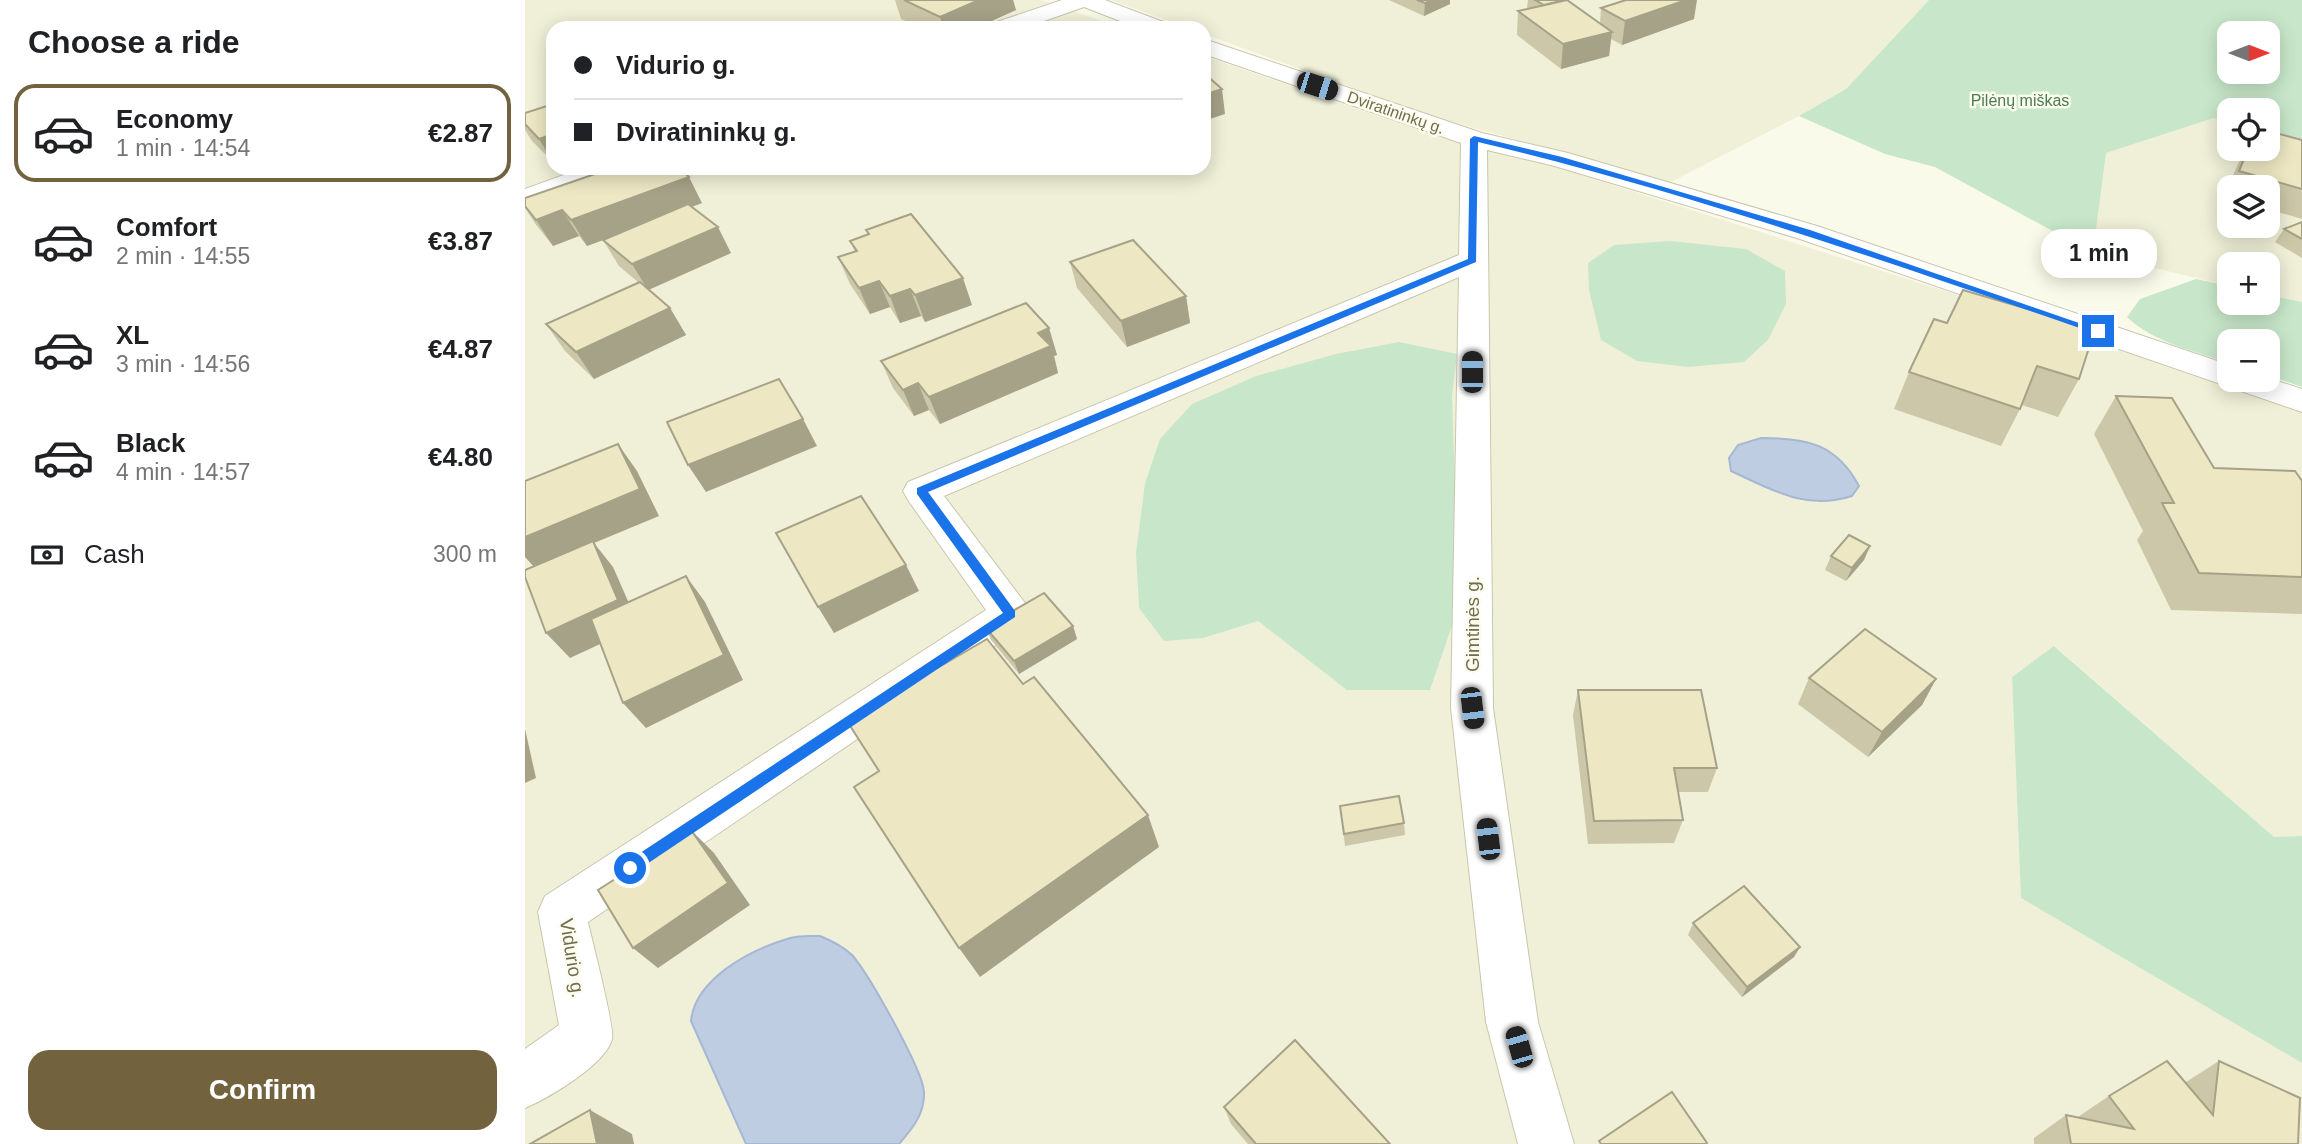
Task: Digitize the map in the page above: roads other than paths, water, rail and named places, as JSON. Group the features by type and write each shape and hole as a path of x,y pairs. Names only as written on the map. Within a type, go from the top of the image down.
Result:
{"street":[{"path":"1022,21 1084,0 1140,21"},
{"name":"Dviratininkų g.","path":"1211,48 1474,139 1559,159 1807,232 2217,372"},
{"name":"Gimtinės g.","path":"1474,139 1472,708 1512,1022 1546,1144"},
{"path":"525,198 589,175"},
{"name":"Vidurio g.","path":"525,1081 587,1036 562,912 1011,614 921,491 1473,261"},
{"path":"2276,392 2302,401"}],"water":[{"path":"1761,438 1792,439 1818,446 1840,460 1859,486 1852,496 1835,500 1804,500 1775,491 1731,471 1729,458 1738,445"},
{"path":"820,936 845,949 860,965 882,1000 915,1064 924,1100 913,1127 899,1144 746,1144 691,1021 702,992 727,968 772,944 795,937"}],"park label":[{"name":"Pilėnų miškas","path":"2020,100"}]}
